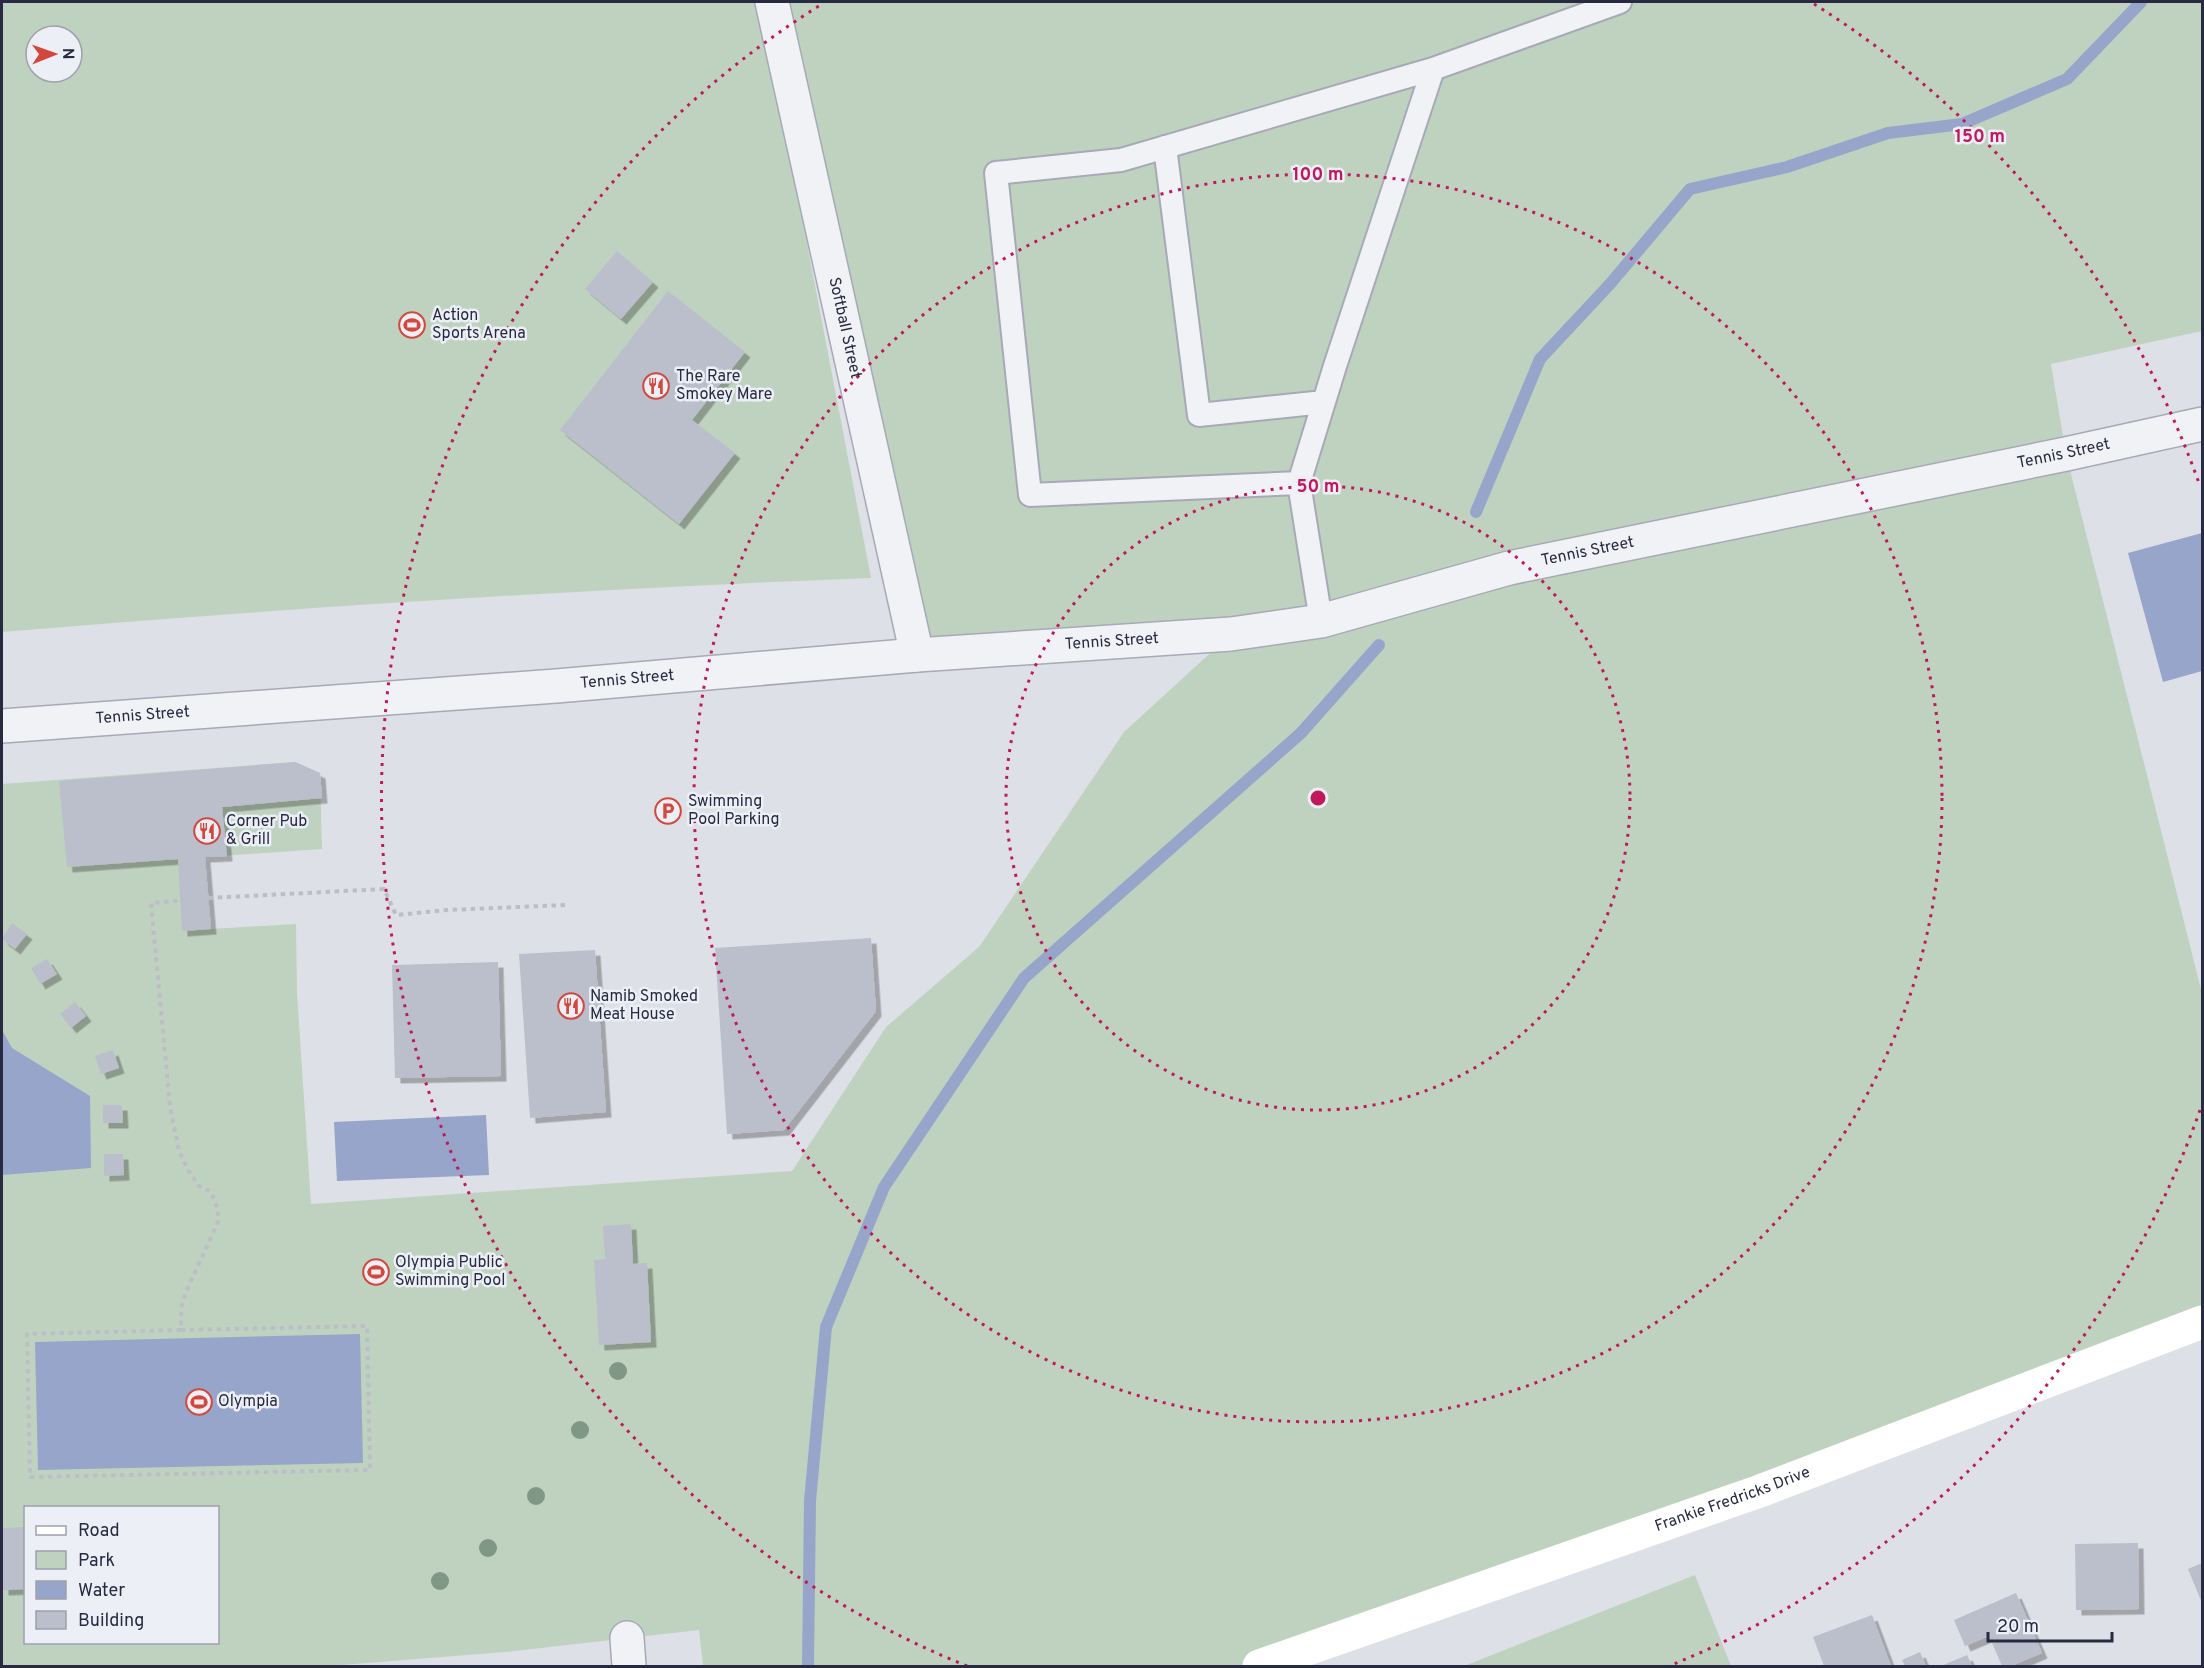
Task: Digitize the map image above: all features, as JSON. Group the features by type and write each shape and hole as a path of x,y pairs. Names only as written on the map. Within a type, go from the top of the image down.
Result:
{"street":[{"name":"Softball Street","path":"771,2 917,655"},
{"name":"Tennis Street","path":"2,726 556,686 917,655 1231,634 1321,621 1509,568 2202,424"},
{"name":"Frankie Fredricks Drive","path":"1259,1666 1760,1491 2202,1322"}],"lane":[{"path":"1299,483 1030,495 996,173 1121,160 1433,69 1620,2"},
{"path":"1321,621 1299,483 1433,69"},
{"path":"1165,147 1199,416 1324,402"}],"path":[{"path":"181,1330 181,1308 184,1294 218,1222 218,1209 211,1192 199,1186 179,1151 170,1107 152,903 384,889 396,915 447,910 565,905"},
{"path":"367,1326 370,1470 30,1477 27,1334 181,1330 367,1326"}],"green space":[{"name":"Action Sports Arena","path":"2,2 759,2 871,578 436,600 2,632"},
{"path":"772,2 2202,2 2202,331 2051,364 2066,454 2202,993 2202,1318 1251,1666 703,1666 699,1630 505,1652 329,1666 2,1666 2,784 295,762 320,773 322,849 205,857 211,929 296,924 297,993 311,1204 792,1171 886,1027 979,947 1124,732 1230,635 917,655"},
{"path":"1695,1575 1731,1666 1464,1666"}],"water":[{"path":"2202,533 2202,671 2163,682 2128,553"},
{"path":"2,1030 12,1048 90,1096 91,1168 2,1175"},
{"path":"486,1115 489,1175 337,1181 334,1122"},
{"name":"Olympia","path":"360,1334 363,1463 38,1470 35,1342"}],"building":[{"path":"617,251 653,282 621,319 585,289"},
{"name":"The Rare Smokey Mare","path":"668,291 745,352 692,420 735,453 679,524 560,430"},
{"path":"295,762 320,773 322,798 222,807 227,856 205,857 211,929 182,931 178,859 67,867 59,781"},
{"path":"12,923 27,934 15,949 2,939"},
{"path":"871,938 876,1011 784,1130 727,1134 715,948"},
{"path":"595,950 606,1112 530,1118 519,954"},
{"path":"47,959 57,974 40,984 31,968"},
{"path":"498,962 501,1076 395,1078 392,965"},
{"path":"75,1002 86,1016 71,1028 60,1014"},
{"path":"113,1050 119,1068 101,1074 95,1056"},
{"path":"103,1105 122,1105 123,1123 103,1123"},
{"path":"104,1154 123,1154 124,1175 104,1176"},
{"path":"631,1224 633,1264 647,1263 651,1342 599,1345 594,1260 605,1259 603,1226"},
{"path":"24,1527 24,1589 3,1590 2,1528"},
{"path":"2138,1543 2139,1609 2076,1610 2075,1544"},
{"path":"2202,1563 2202,1603 2188,1569"},
{"path":"2016,1593 2042,1653 2011,1666 2002,1666 1989,1636 1965,1646 1954,1620"},
{"path":"1872,1615 1891,1666 1824,1666 1813,1637"},
{"path":"1920,1652 1926,1666 1905,1666 1902,1660"},
{"path":"1967,1655 1972,1666 1941,1666"}],"waterway":[{"path":"1476,512 1540,359 1610,284 1690,189 1787,167 1888,133 1962,124 2067,79 2141,2"},
{"path":"808,1666 810,1501 826,1327 884,1187 1024,978 1301,733 1379,645"}],"place":[{"name":"Action Sports Arena","path":"412,325"},
{"name":"The Rare Smokey Mare","path":"656,386"},
{"name":"Swimming Pool Parking","path":"668,811"},
{"name":"Corner Pub & Grill","path":"207,831"},
{"name":"Namib Smoked Meat House","path":"571,1006"},
{"name":"Olympia Public Swimming Pool","path":"376,1272"},
{"name":"Olympia","path":"199,1402"}]}
